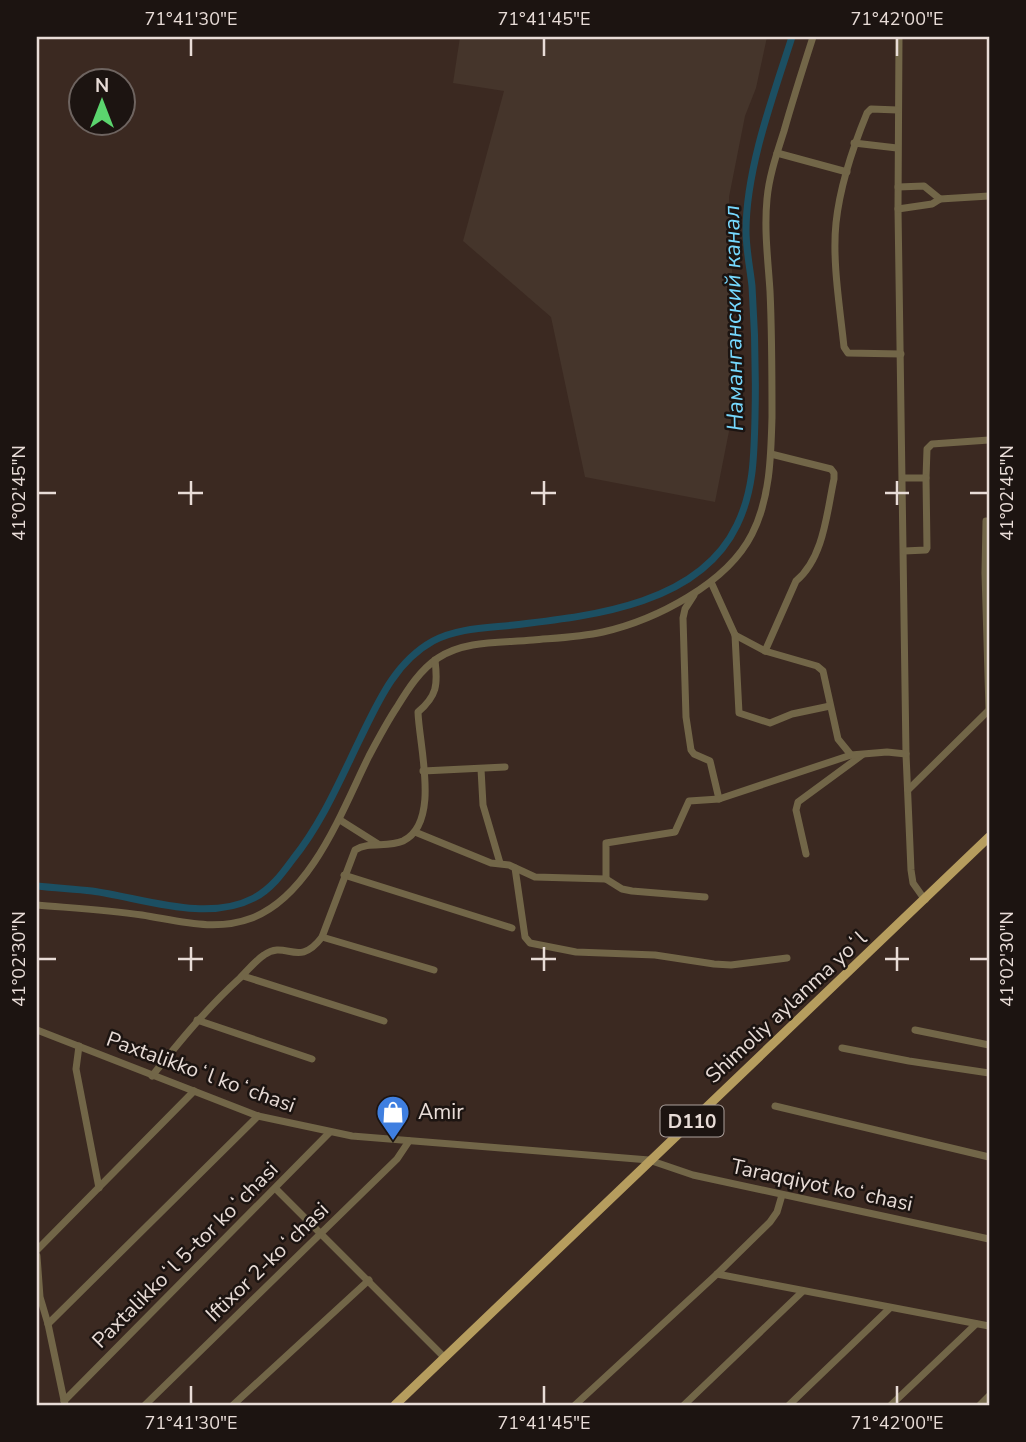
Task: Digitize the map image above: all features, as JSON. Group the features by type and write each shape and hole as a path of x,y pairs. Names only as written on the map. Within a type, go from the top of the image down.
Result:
{"main road":[{"name":"Shimoliy aylanma yoʻl","path":"395,1405 989,837"}],"street":[{"path":"37,905 119,912 207,926 231,924 256,916 284,898 314,862 340,820 371,751 407,690 435,660 451,651 477,644 581,636 606,631 657,613 711,582 742,551 754,532 765,494 771,454 772,365 767,197 777,153 813,37"},
{"path":"899,37 897,148 906,754 913,883 925,900"},
{"path":"898,110 870,109 854,143 836,223 835,248 844,347 848,353 901,354"},
{"path":"854,143 897,148"},
{"path":"777,153 847,172"},
{"path":"898,187 924,186 940,199"},
{"path":"898,209 932,204 940,199 989,196"},
{"path":"904,551 927,548 928,446 989,440"},
{"path":"765,651 796,581 802,576 818,549 834,479 831,469 771,454"},
{"path":"903,478 926,478"},
{"path":"908,790 989,710 986,521"},
{"path":"711,582 735,635 739,713 771,723 792,714 830,706"},
{"path":"696,592 685,609 683,618 686,717 691,750 710,761 719,799"},
{"path":"735,635 765,651 823,671 838,739 851,755"},
{"path":"152,1076 215,1000 269,952 276,950 302,954 314,947 322,937 355,850 364,846 403,841 415,832 423,812 418,712 433,697 435,660"},
{"path":"606,879 607,842 670,834 677,829 689,801 719,799 851,755 887,752 906,754"},
{"path":"806,854 796,810 798,802 863,755"},
{"path":"423,771 505,767"},
{"path":"478,769 496,863"},
{"path":"340,820 380,845"},
{"path":"415,832 535,877 610,879 622,889 705,897"},
{"path":"515,868 526,937 530,943 576,952 655,955 696,963 731,965 787,958"},
{"path":"344,875 512,928"},
{"path":"322,937 434,970"},
{"path":"243,976 384,1021"},
{"path":"197,1020 312,1059"},
{"name":"Paxtalikkoʻl koʻchasi","path":"37,1030 258,1116 330,1132 649,1160"},
{"path":"915,1030 989,1045"},
{"path":"79,1046 76,1069 99,1188"},
{"path":"842,1048 875,1056 989,1073"},
{"path":"37,1250 194,1091"},
{"path":"775,1105 989,1157"},
{"path":"48,1324 258,1116"},
{"name":"Paxtalikkoʻl 5-tor koʻchasi","path":"65,1403 330,1132"},
{"name":"Iftixor 2-koʻchasi","path":"145,1405 397,1159 409,1141"},
{"name":"Taraqqiyot koʻchasi","path":"649,1160 693,1175 989,1239"},
{"path":"276,1189 444,1358"},
{"path":"575,1405 770,1222 777,1212 782,1195"},
{"path":"37,1256 40,1297 65,1403"},
{"path":"717,1274 989,1326"},
{"path":"233,1405 369,1280"},
{"path":"684,1405 803,1291"},
{"path":"789,1405 890,1308"},
{"path":"891,1405 976,1324"},
{"path":"980,1405 989,1395"}],"shaded area":[{"path":"460,37 767,37 756,88 745,116 729,197 736,367 734,406 715,502 585,477 551,317 463,241 504,91 453,83"}],"waterway":[{"name":"Наманганский канал","path":"37,886 92,891 195,909 235,905 254,898 276,881 313,831 381,697 398,671 420,650 433,641 462,631 576,617 640,602 697,573 720,552 743,512 752,472 755,352 752,286 746,238 747,207 762,133 792,37"}],"place":[{"name":"Amir","path":"393,1142"}]}
